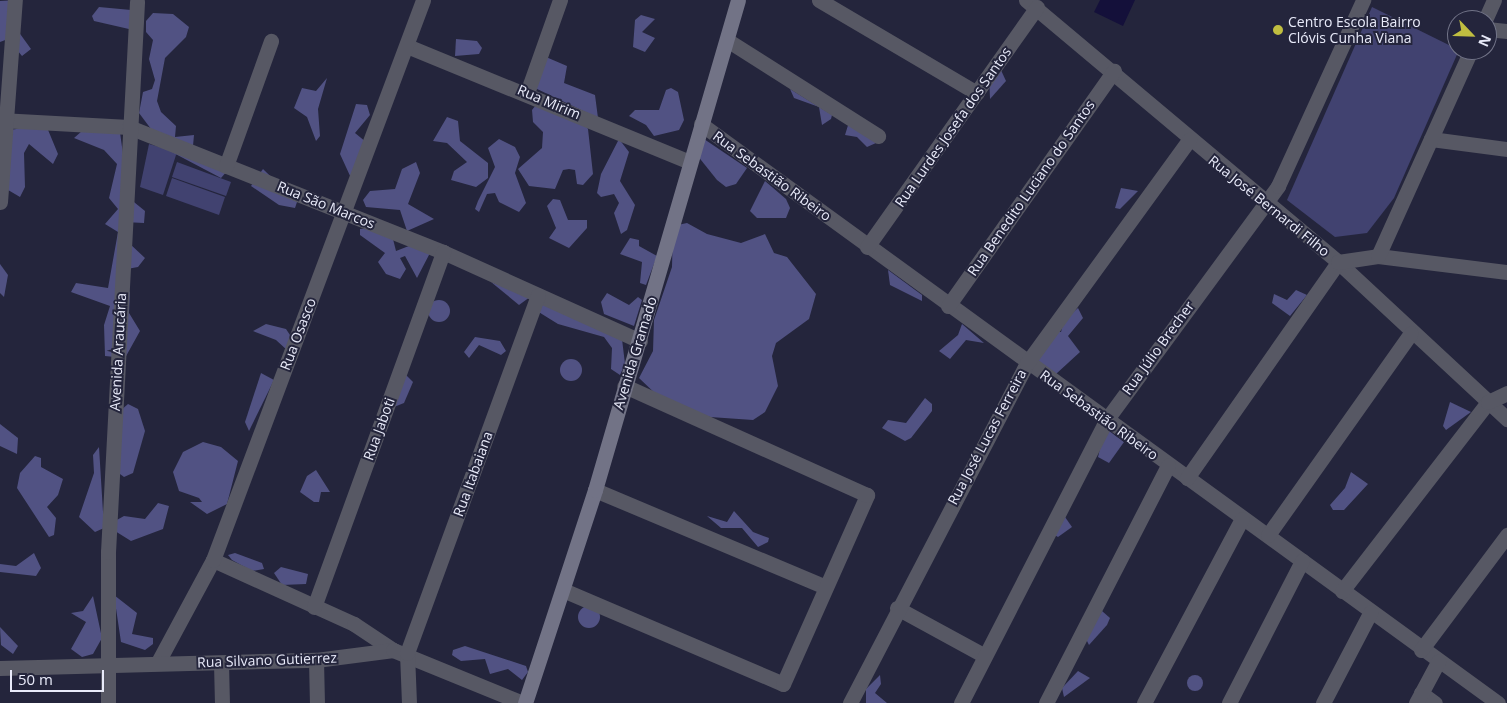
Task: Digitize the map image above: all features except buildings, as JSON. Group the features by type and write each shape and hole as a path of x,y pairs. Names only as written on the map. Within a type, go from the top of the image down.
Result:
{"street":[{"path":"0,202 4,120 15,0"},
{"name":"Rua Osasco","path":"158,662 213,560 423,0"},
{"path":"527,93 560,0"},
{"name":"Avenida Gramado","path":"524,703 595,490 738,0"},
{"path":"819,0 977,93"},
{"name":"Rua Júlio Brecher","path":"961,703 1107,419 1263,203 1278,186 1363,0"},
{"name":"Avenida Araucária","path":"108,703 107,664 129,127 137,2"},
{"name":"Rua Lurdes Josefa dos Santos","path":"867,247 977,93 1032,4"},
{"name":"Rua José Bernardi Filho","path":"1032,4 1114,71 1189,140 1263,203 1338,262 1411,333 1507,419"},
{"path":"727,40 878,136"},
{"path":"226,166 271,41"},
{"name":"Rua Mirim","path":"407,46 527,93 690,162"},
{"path":"1378,256 1466,60"},
{"name":"Rua Benedito Luciano do Santos","path":"948,306 1114,71"},
{"name":"Rua São Marcos","path":"4,120 129,127 443,252 640,341"},
{"name":"Rua Sebastião Ribeiro","path":"701,124 1026,363 1107,419 1168,466 1268,535 1370,613 1498,703"},
{"path":"1431,138 1507,149"},
{"name":"Rua José Lucas Ferreira","path":"850,703 897,608 1026,363 1189,140"},
{"name":"Rua Jaboti","path":"314,606 443,252"},
{"path":"1187,478 1338,262 1378,256 1507,272"},
{"name":"Rua Itabaiana","path":"400,652 538,295"},
{"path":"1268,535 1411,333"},
{"path":"563,590 783,684 824,586 867,495 624,386"},
{"path":"1342,591 1488,402 1507,393"},
{"path":"1046,703 1168,466"},
{"path":"595,490 824,586"},
{"path":"1144,703 1242,518"},
{"path":"1421,650 1507,535"},
{"path":"213,560 371,633 400,652 524,703"},
{"path":"1229,703 1302,561"},
{"path":"897,608 985,656"},
{"path":"1323,703 1370,613"},
{"path":"400,652 409,703"},
{"name":"Rua Silvano Gutierrez","path":"0,668 158,662 221,663 316,660 400,652"},
{"path":"316,660 318,703"},
{"path":"1435,703 1419,698 1438,662"},
{"path":"221,663 222,703"}],"shaded area":[{"path":"18,0 18,31 31,49 22,56 8,39 0,42 0,1"},
{"path":"1100,0 1135,0 1123,26 1094,12"},
{"path":"99,7 131,10 142,21 142,32 94,21 92,16"},
{"path":"1372,7 1447,44 1447,60 1455,60 1394,198 1367,233 1335,237 1287,200"},
{"path":"153,13 173,14 189,27 186,37 165,58 157,101 161,112 176,126 175,137 194,135 193,146 228,170 221,178 166,149 139,113 143,92 152,89 155,80 149,59 153,40 146,32 146,21"},
{"path":"641,15 655,19 642,32 655,38 645,52 633,47 635,20"},
{"path":"456,39 477,41 482,48 479,54 455,56"},
{"path":"546,57 567,66 564,83 595,95 598,118 535,88"},
{"path":"1000,68 1006,81 990,99 989,74"},
{"path":"327,78 318,109 320,136 316,141 307,117 294,108 302,88 316,91"},
{"path":"671,88 678,92 684,120 679,130 654,136 646,125 629,116 635,110 659,110 666,90"},
{"path":"790,89 832,115 831,119 822,125 819,107 794,98"},
{"path":"539,101 582,120 588,129 593,174 583,185 577,184 575,170 569,169 563,170 555,189 529,186 518,169 542,148 543,132 533,122 532,110"},
{"path":"356,104 367,105 370,115 355,133 366,142 351,178 340,154"},
{"path":"447,117 458,121 460,141 488,163 488,178 476,187 451,180 454,171 467,162 447,143 433,141"},
{"path":"849,122 876,143 867,147 857,137 845,135"},
{"path":"46,125 58,154 53,164 29,144 24,153 25,187 20,197 3,187 9,130"},
{"path":"119,125 129,198 145,211 144,223 124,222 129,243 145,258 138,267 127,269 121,286 130,292 129,313 140,331 125,358 105,356 104,325 110,306 71,292 76,283 108,288 118,232 105,224 118,209 109,198 117,164 104,150 74,138 82,131"},
{"path":"499,139 515,147 520,157 515,173 526,203 519,212 499,202 495,193 487,194 479,212 475,209 495,167 488,148"},
{"path":"619,139 629,152 620,181 635,205 627,230 621,234 614,213 619,203 614,194 601,197 597,193 601,174"},
{"path":"704,139 747,168 736,184 726,187 717,180 697,155"},
{"path":"149,144 177,152 163,195 140,187"},
{"path":"177,162 231,182 226,196 172,177"},
{"path":"416,162 420,173 408,204 434,219 407,231 400,210 366,207 363,200 370,191 395,189 402,169"},
{"path":"263,169 297,202 295,208 279,205 251,186"},
{"path":"172,178 225,197 219,215 166,196"},
{"path":"765,181 786,199 790,208 786,218 757,218 750,211"},
{"path":"1121,188 1138,191 1120,209 1115,208"},
{"path":"553,199 560,200 568,220 587,220 587,228 569,248 549,238 556,228 547,206"},
{"path":"687,223 707,234 741,243 765,234 774,253 787,257 816,294 809,319 776,343 772,356 778,386 765,412 753,420 710,417 661,399 639,378 653,351 654,320 672,267 673,226"},
{"path":"368,228 392,235 396,251 414,244 430,253 417,278 405,256 400,258 406,269 400,279 386,274 378,262 385,253 360,235 360,229"},
{"path":"630,238 639,240 639,246 657,256 646,285 640,283 642,262 620,254"},
{"path":"0,264 8,275 4,297 0,293"},
{"path":"888,270 922,295 922,301 890,285"},
{"path":"491,282 530,297 519,305"},
{"path":"1296,290 1307,295 1290,316 1272,303 1274,294 1287,300"},
{"path":"607,293 629,305 638,297 642,300 634,326 604,314 601,302"},
{"path":"439,300 447,303 450,311 447,319 439,322 431,319 428,311 431,303"},
{"path":"542,301 622,339 625,364 620,375 611,369 612,348 604,337 558,324 537,311"},
{"path":"1078,308 1083,318 1068,336 1080,352 1056,374 1037,360 1052,331 1061,332 1064,320"},
{"path":"266,324 286,329 292,338 288,351 276,340 253,331"},
{"path":"962,324 984,343 966,340 950,359 939,351 958,335"},
{"path":"475,337 500,341 506,351 501,355 479,345 469,358 464,352"},
{"path":"567,359 575,359 582,366 582,374 575,381 567,381 560,374 560,366"},
{"path":"261,373 274,380 249,431 245,422"},
{"path":"404,373 413,382 404,403 394,407"},
{"path":"925,398 932,404 932,411 911,438 905,441 882,428 888,420 906,423"},
{"path":"1450,402 1471,412 1446,430 1443,426"},
{"path":"128,404 138,409 145,431 133,473 124,477 116,471 120,411"},
{"path":"0,424 18,438 17,454 0,446"},
{"path":"1105,428 1124,442 1109,463 1098,457"},
{"path":"203,442 221,447 238,461 227,504 207,514 190,502 202,502 199,498 179,491 173,472 183,452"},
{"path":"99,447 104,528 95,532 79,517 94,473 93,455"},
{"path":"35,456 41,458 41,467 63,479 58,495 47,507 56,518 54,535 49,537 17,488 20,473"},
{"path":"316,470 330,492 321,492 319,502 314,502 300,492 307,476"},
{"path":"1351,472 1368,484 1344,510 1333,510 1330,505 1345,488"},
{"path":"158,503 169,506 163,529 131,541 115,531 115,521 124,516 145,519"},
{"path":"734,511 753,532 769,538 768,542 758,547 742,528 721,528 707,516 727,522"},
{"path":"1065,517 1072,527 1058,537 1053,534"},
{"path":"34,553 41,568 36,576 0,572 0,564 16,566"},
{"path":"235,553 262,563 264,569 252,571 232,560 228,555"},
{"path":"281,567 308,574 306,584 282,585 274,573"},
{"path":"114,595 137,613 132,634 153,638 153,644 145,650 121,642"},
{"path":"93,596 102,638 93,654 82,657 71,649 86,622 71,613 83,611"},
{"path":"585,606 593,606 600,613 600,621 593,628 585,628 578,621 578,613"},
{"path":"1102,611 1110,618 1107,625 1089,645 1086,639"},
{"path":"0,627 18,646 13,654 1,645"},
{"path":"465,646 526,666 528,672 522,680 508,669 490,674 485,659 461,661 452,655 453,650"},
{"path":"1078,671 1090,678 1064,697 1062,688"},
{"path":"880,675 881,684 875,693 887,703 866,703 866,689"},
{"path":"1195,675 1201,677 1203,683 1201,689 1195,691 1189,689 1187,683 1189,677"}],"place":[{"name":"Centro Escola Bairro Clóvis Cunha Viana","path":"1278,30"}]}
